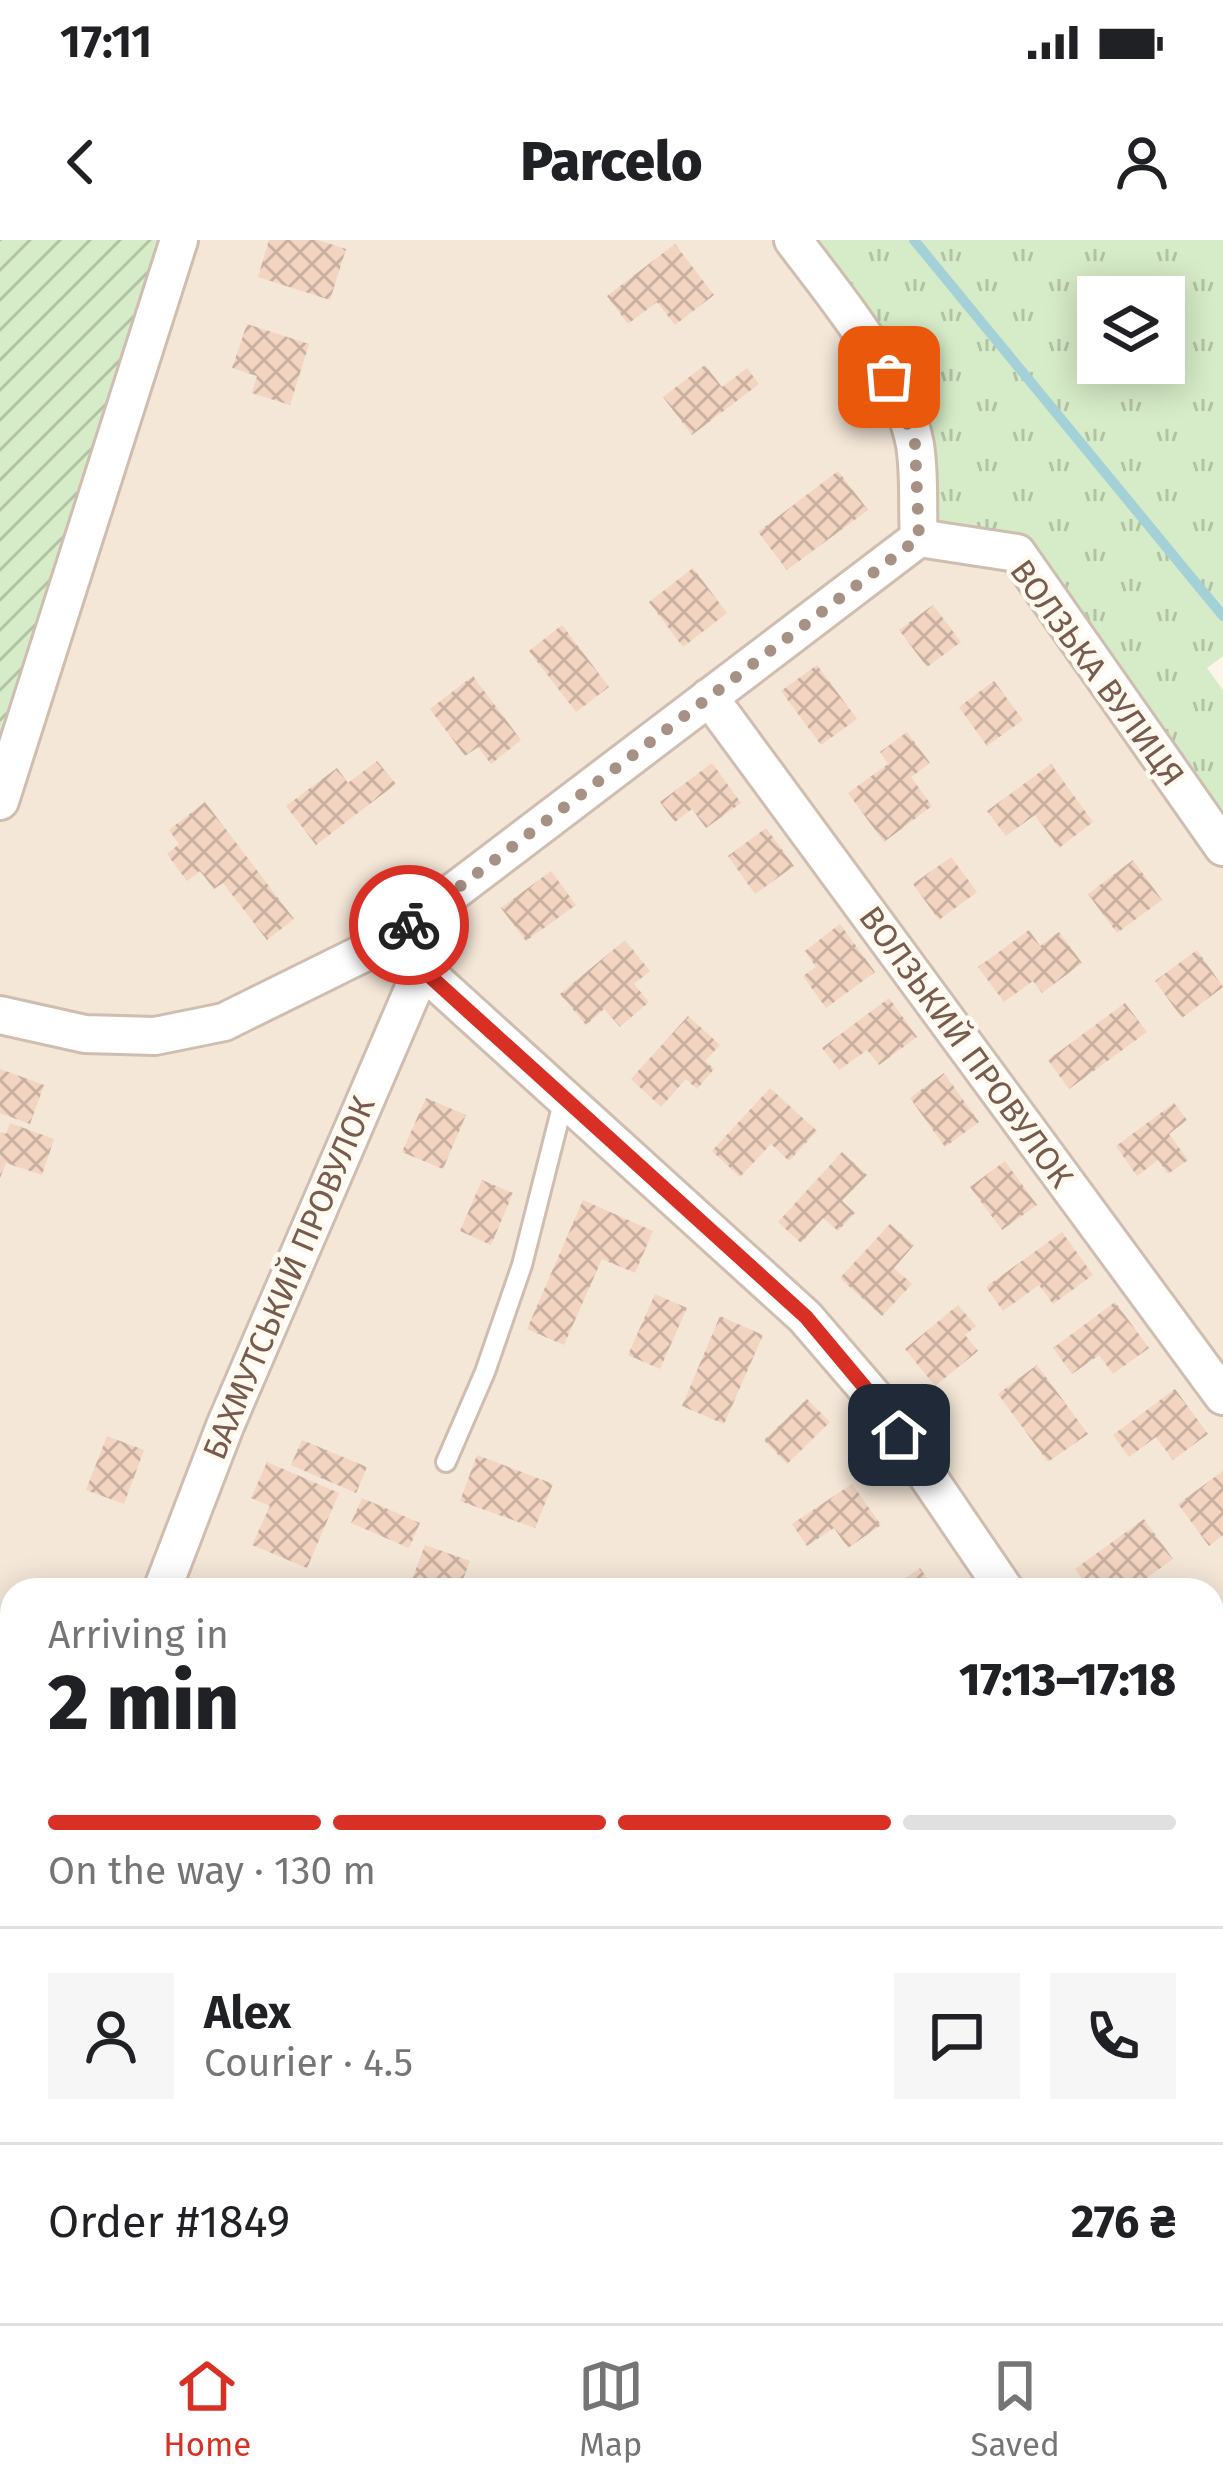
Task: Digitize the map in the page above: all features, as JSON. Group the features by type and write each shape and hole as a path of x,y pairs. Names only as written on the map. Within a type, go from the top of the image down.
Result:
{"street":[{"path":"0,801 179,240"},
{"path":"0,1015 85,1034 155,1036 224,1022 390,940 919,538 915,444 889,377 793,240"},
{"name":"ВОЛЗЬКА ВУЛИЦЯ","path":"919,538 1016,553 1223,848"},
{"name":"ВОЛЗЬКИЙ ПРОВУЛОК","path":"709,697 1223,1396"},
{"path":"390,940 806,1317 872,1396 997,1578"},
{"name":"БАХМУТСЬКИЙ ПРОВУЛОК","path":"167,1578 224,1426 422,969"}],"lane":[{"path":"446,1462 485,1372 522,1265 564,1099"}],"shaded area":[{"path":"179,240 793,240 1223,847 1223,1578 0,1578 0,762"}],"green space":[{"path":"0,240 179,240 0,762"},
{"path":"793,240 1223,240 1223,656 1207,668 1223,690 1223,847 1017,553 919,538 915,444"}],"building":[{"path":"269,240 318,240 346,249 330,300 258,277"},
{"path":"675,244 714,295 675,325 657,302 628,324 607,296"},
{"path":"247,324 309,344 290,405 252,393 257,376 232,368"},
{"path":"705,365 722,387 747,368 759,384 692,435 663,397"},
{"path":"838,471 868,510 787,570 758,532"},
{"path":"693,568 727,613 683,647 649,602"},
{"path":"933,605 961,642 927,667 899,630"},
{"path":"562,625 609,687 576,712 529,651"},
{"path":"817,665 857,719 821,745 781,691"},
{"path":"473,676 521,740 491,764 478,747 465,756 430,709"},
{"path":"994,681 1023,720 987,746 959,707"},
{"path":"907,732 930,763 911,777 932,806 884,842 848,793 888,764 880,752"},
{"path":"377,761 396,784 316,845 286,806 337,768 348,783"},
{"path":"712,763 741,803 706,828 692,809 675,822 660,802"},
{"path":"1051,764 1093,822 1059,848 1035,815 1006,836 987,811"},
{"path":"205,802 294,919 267,940 223,883 214,889 200,871 187,881 167,854 179,844 169,830"},
{"path":"766,828 794,866 755,894 728,856"},
{"path":"951,857 977,892 939,920 913,884"},
{"path":"1133,860 1162,900 1117,933 1088,894"},
{"path":"551,871 576,905 526,941 501,908"},
{"path":"840,924 875,972 826,1008 803,976 816,967 805,951"},
{"path":"1029,930 1040,946 1059,932 1082,963 1042,993 1033,981 1004,1002 978,967"},
{"path":"625,940 650,971 634,984 649,1002 620,1027 604,1009 586,1025 560,994"},
{"path":"1197,950 1223,987 1182,1018 1155,981"},
{"path":"889,998 917,1037 879,1065 867,1050 839,1070 822,1048"},
{"path":"1125,1003 1147,1032 1069,1089 1048,1060"},
{"path":"688,1016 720,1045 705,1061 714,1069 697,1089 686,1079 661,1107 631,1079"},
{"path":"0,1069 44,1085 30,1124 0,1113"},
{"path":"944,1073 979,1122 945,1147 910,1098"},
{"path":"770,1088 817,1131 789,1161 771,1144 740,1177 712,1151"},
{"path":"426,1098 466,1115 443,1169 402,1152"},
{"path":"1174,1103 1187,1120 1169,1134 1188,1160 1168,1174 1158,1160 1137,1176 1116,1146"},
{"path":"10,1123 54,1139 42,1175 6,1163 0,1178 0,1132 6,1134"},
{"path":"842,1152 867,1175 842,1201 855,1213 838,1231 823,1218 801,1243 778,1222"},
{"path":"1005,1161 1037,1205 1002,1230 970,1187"},
{"path":"482,1180 513,1193 491,1245 460,1231"},
{"path":"583,1200 653,1231 635,1273 602,1259 564,1345 527,1329"},
{"path":"890,1224 914,1245 894,1268 912,1284 882,1316 840,1278"},
{"path":"1062,1232 1093,1275 1053,1304 1039,1285 1003,1311 986,1287"},
{"path":"655,1294 687,1308 660,1369 628,1355"},
{"path":"1115,1302 1149,1348 1113,1374 1099,1355 1072,1374 1053,1348"},
{"path":"958,1305 976,1326 965,1335 978,1351 935,1386 905,1349"},
{"path":"720,1316 763,1335 724,1424 682,1406"},
{"path":"1037,1365 1088,1434 1048,1462 998,1394"},
{"path":"1175,1389 1208,1434 1173,1460 1156,1437 1129,1457 1113,1435"},
{"path":"807,1399 830,1422 787,1464 764,1440"},
{"path":"107,1436 144,1450 124,1504 86,1490"},
{"path":"302,1440 367,1467 356,1493 291,1465"},
{"path":"477,1455 553,1484 535,1528 460,1501"},
{"path":"267,1462 339,1493 307,1568 252,1545 270,1506 251,1498"},
{"path":"1223,1471 1223,1535 1209,1546 1178,1504"},
{"path":"852,1484 881,1525 848,1548 834,1528 807,1546 792,1524"},
{"path":"362,1498 420,1523 409,1548 351,1523"},
{"path":"1144,1519 1173,1559 1147,1578 1081,1578 1075,1569"},
{"path":"425,1545 470,1561 464,1578 413,1578"},
{"path":"920,1568 927,1578 906,1578"}],"waterway":[{"path":"914,240 1223,616"}],"way so far":[{"path":"409,925 919,538 915,444 889,377"}],"route":[{"path":"409,925 390,940 806,1317 899,1435"}]}
